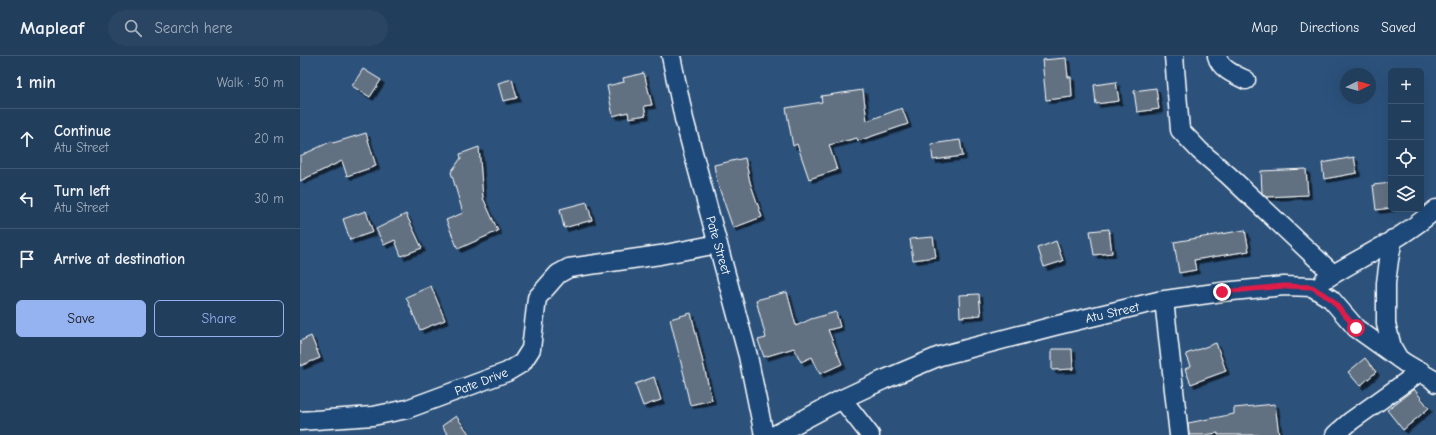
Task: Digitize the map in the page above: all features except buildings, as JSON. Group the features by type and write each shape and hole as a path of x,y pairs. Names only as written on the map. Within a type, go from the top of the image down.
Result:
{"street":[{"name":"Pate Street","path":"671,56 684,119 748,356 764,435"},
{"path":"1174,56 1180,130 1200,151 1333,274"},
{"path":"1217,56 1218,61 1224,68 1246,80"},
{"path":"1436,209 1393,239 1312,287 1331,299 1356,328 1399,359 1421,371 1436,383"},
{"path":"1393,239 1386,283 1386,324 1392,347 1399,359"},
{"name":"Pate Drive","path":"300,421 373,416 407,409 507,372 522,363 531,349 537,298 558,274 569,268 660,255 718,244"},
{"name":"Atu Street","path":"775,435 842,399 940,356 1054,326 1164,300 1222,292 1284,286 1312,287"},
{"path":"1164,300 1179,435"},
{"path":"1335,435 1351,421 1421,371"},
{"path":"842,399 870,435"}],"route":[{"path":"1222,292 1284,286 1312,287 1331,299 1356,328"}]}
